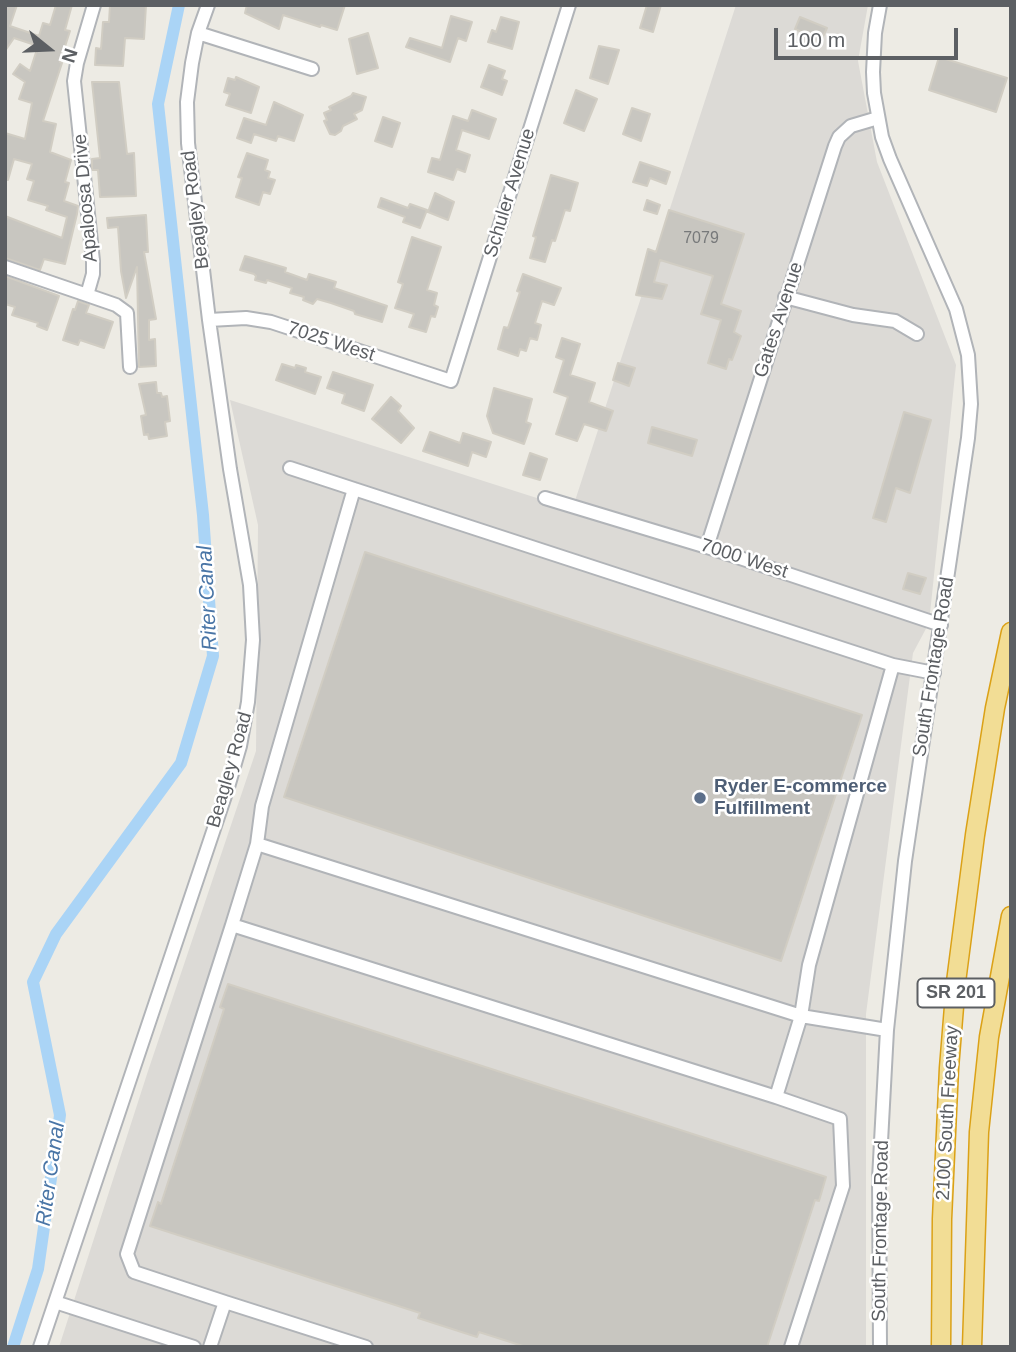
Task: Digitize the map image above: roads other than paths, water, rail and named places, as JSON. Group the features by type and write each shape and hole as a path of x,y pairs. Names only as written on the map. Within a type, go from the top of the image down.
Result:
{"highway":[{"name":"2100 South Freeway","path":"941,1347 943,1205 955,995 979,809 995,708 1011,632"},
{"name":"2100 South Freeway","path":"972,1347 979,1132 989,1037 1011,916"}],"street":[{"name":"Apaloosa Drive","path":"87,295 93,274 93,261 74,81 94,5"},
{"name":"Beagley Road","path":"40,1347 228,786 240,746 248,702 253,640 250,585 209,320 187,123 189,82 198,33 208,5"},
{"name":"Schuler Avenue","path":"451,381 569,5"},
{"name":"South Frontage Road","path":"880,5 873,62 878,118 890,159 956,309 969,367 971,404 905,862 887,1030 879,1179 880,1347"},
{"path":"198,33 312,69"},
{"name":"Gates Avenue","path":"707,547 835,146 839,137 852,126 878,118"},
{"path":"5,267 116,305 127,313 130,367"},
{"path":"785,297 853,315 895,321 917,334"},
{"name":"7025 West","path":"209,320 246,318 271,322 451,381"},
{"path":"290,468 893,664 934,673"},
{"path":"354,489 262,806 257,844 127,1254 134,1272 366,1347"},
{"name":"7000 West","path":"545,498 707,547 941,625"},
{"path":"776,1097 801,1016 808,965 893,664"},
{"path":"257,844 801,1016 887,1030"},
{"path":"232,925 840,1119 843,1186 791,1347"},
{"path":"210,1347 225,1301"},
{"path":"55,1302 194,1347"}],"waterway":[{"name":"Riter Canal","path":"13,1347 38,1269 60,1115 33,982 56,934 181,763 213,656 203,515 158,104 179,5"}],"place":[{"name":"Ryder E-commerce Fulfillment","path":"700,798"}]}
